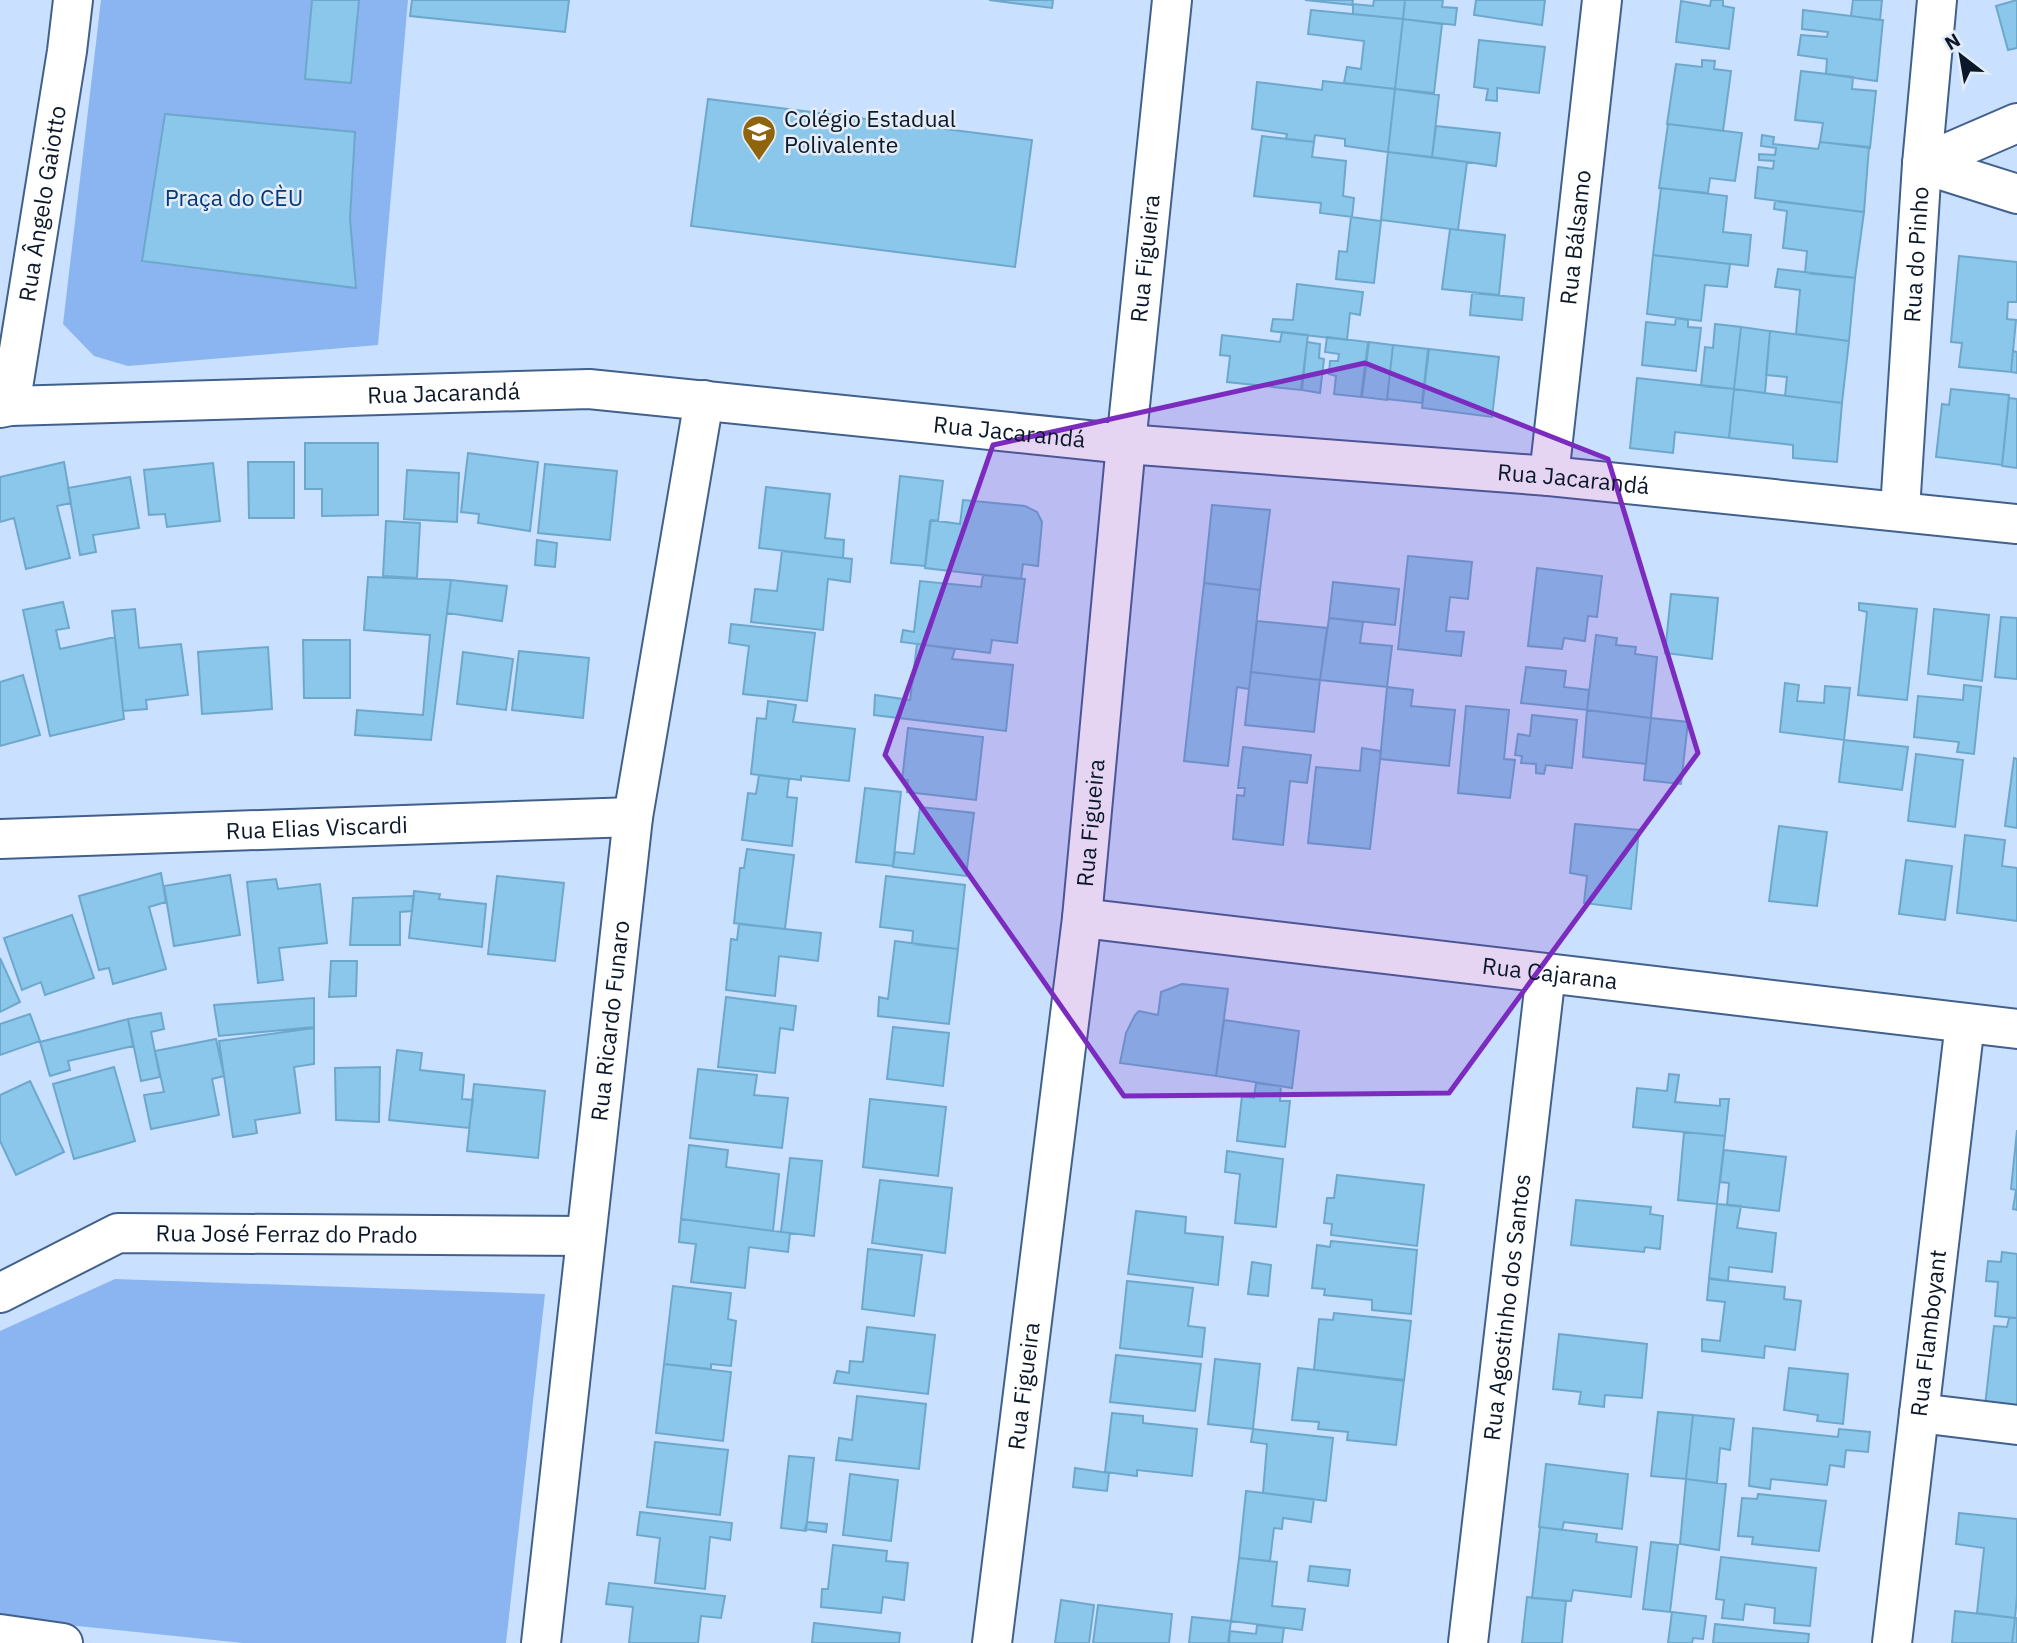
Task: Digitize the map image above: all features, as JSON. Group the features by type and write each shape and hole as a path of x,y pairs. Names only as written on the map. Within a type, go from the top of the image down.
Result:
{"street":[{"name":"Rua Ângelo Gaiotto","path":"5,407 65,64 73,0"},
{"name":"Rua Figueira","path":"992,1643 1082,918 1126,444 1172,0"},
{"name":"Rua Bálsamo","path":"1549,476 1602,0"},
{"name":"Rua do Pinho","path":"1900,510 1922,164 1937,0"},
{"path":"1922,164 2017,123"},
{"path":"1922,164 2017,194"},
{"name":"Rua Jacarandá","path":"5,407 589,389 1126,444 1549,476 2017,524"},
{"name":"Rua Ricardo Funaro","path":"541,1643 633,817 704,400"},
{"name":"Rua Elias Viscardi","path":"0,839 633,817"},
{"name":"Rua Cajarana","path":"1082,918 2017,1029"},
{"name":"Rua Agostinho dos Santos","path":"1468,1643 1546,973"},
{"name":"Rua Flamboyant","path":"1892,1643 1965,1023"},
{"name":"Rua José Ferraz do Prado","path":"0,1293 117,1233 586,1236"},
{"path":"1919,1412 2017,1425"},
{"path":"0,1634 63,1643"}],"highlighted area":[{"path":"1365,363 1608,459 1698,753 1449,1093 1124,1096 885,755 993,445"}],"green space":[{"name":"Praça do CÈU","path":"101,0 408,0 378,345 128,366 94,356 63,324"},
{"path":"115,1279 545,1294 506,1643 243,1643 0,1618 0,1331"}],"building":[{"path":"312,0 359,0 351,83 305,79"},
{"path":"412,0 569,0 565,32 410,16"},
{"path":"989,0 1053,0 1052,8"},
{"path":"1305,0 1353,0 1352,5"},
{"path":"1374,0 1405,0 1403,19 1353,14 1353,4 1373,6"},
{"path":"1405,0 1443,0 1442,7 1457,8 1455,25 1403,19"},
{"path":"1476,0 1545,0 1542,25 1474,15"},
{"path":"1711,0 1723,0 1723,6 1734,8 1729,49 1676,42 1681,1 1710,6"},
{"path":"1853,0 1882,0 1880,20 1851,16"},
{"path":"2017,0 2017,48 2008,50 1996,6"},
{"path":"1311,10 1403,19 1395,89 1344,83 1347,67 1361,69 1364,41 1308,34"},
{"path":"1803,10 1883,20 1877,81 1826,74 1827,59 1798,55 1801,35 1827,37 1828,32 1802,29"},
{"path":"1403,19 1442,24 1434,93 1395,89"},
{"path":"1479,40 1545,47 1539,93 1497,88 1497,101 1486,100 1488,89 1474,87"},
{"path":"1702,60 1715,61 1714,69 1731,71 1723,131 1667,124 1676,64 1702,67"},
{"path":"1801,71 1853,77 1852,89 1876,91 1870,148 1820,142 1823,123 1795,120"},
{"path":"1323,81 1395,89 1388,152 1345,146 1345,139 1315,135 1314,142 1286,139 1287,134 1252,129 1257,82 1322,90"},
{"path":"1395,89 1439,95 1432,157 1388,152"},
{"path":"708,99 1032,140 1015,267 691,226"},
{"path":"165,114 355,132 350,219 356,288 142,261"},
{"path":"1668,124 1742,133 1735,181 1710,178 1708,193 1659,188"},
{"path":"1436,126 1500,133 1496,166 1432,157"},
{"path":"1762,135 1774,137 1773,144 1818,149 1820,142 1869,147 1864,212 1755,198 1758,167 1773,169 1774,161 1759,160 1759,154 1775,155 1776,148 1761,146"},
{"path":"1262,136 1314,142 1312,157 1346,161 1343,196 1354,198 1352,217 1320,213 1321,203 1254,196"},
{"path":"1388,152 1467,162 1458,230 1381,220"},
{"path":"1661,188 1727,196 1723,232 1751,235 1748,266 1653,255"},
{"path":"1775,201 1864,212 1855,278 1805,273 1807,251 1783,248 1787,211 1774,209"},
{"path":"1351,217 1381,221 1374,283 1336,279 1339,251 1347,252"},
{"path":"1450,229 1505,235 1499,295 1442,289"},
{"path":"1653,255 1730,264 1727,287 1705,285 1701,321 1647,314"},
{"path":"1959,256 2017,262 2017,302 2008,302 2007,319 2016,320 2011,372 1959,367 1962,343 1951,342"},
{"path":"1778,269 1855,278 1849,341 1796,334 1800,290 1775,287"},
{"path":"1297,284 1363,292 1360,315 1350,313 1347,340 1271,331 1273,319 1293,320"},
{"path":"1472,293 1524,298 1522,320 1470,315"},
{"path":"1676,318 1688,320 1688,327 1701,328 1696,371 1642,365 1646,322 1675,325"},
{"path":"1715,324 1741,327 1734,389 1701,386 1705,347 1713,348"},
{"path":"1741,327 1770,331 1765,393 1734,389"},
{"path":"1770,331 1849,341 1842,403 1785,396 1787,377 1766,375"},
{"path":"1282,332 1308,335 1301,390 1227,382 1230,356 1220,355 1222,335 1280,342"},
{"path":"1327,337 1368,342 1361,397 1334,394 1336,376 1329,374 1330,361 1338,361 1339,354 1325,352"},
{"path":"1307,342 1320,344 1319,358 1324,359 1320,393 1302,390"},
{"path":"1369,342 1393,345 1387,400 1362,397"},
{"path":"1393,345 1428,349 1422,403 1387,399"},
{"path":"1429,349 1499,357 1492,417 1422,408"},
{"path":"2013,351 2017,352 2017,373 2011,372"},
{"path":"1637,378 1734,389 1729,438 1675,432 1673,453 1630,448"},
{"path":"1734,389 1842,403 1837,462 1793,458 1793,445 1729,438"},
{"path":"1951,389 2009,395 2002,465 1936,457 1942,404 1949,405"},
{"path":"2009,398 2017,399 2017,468 2002,466"},
{"path":"305,443 378,443 378,515 322,516 322,489 305,489"},
{"path":"468,453 538,462 530,531 478,523 479,514 461,512"},
{"path":"64,462 71,503 57,506 70,558 26,569 14,518 0,522 0,477"},
{"path":"248,462 294,462 294,518 249,518"},
{"path":"213,463 220,521 167,527 165,514 149,515 144,470"},
{"path":"545,464 617,471 610,540 538,533"},
{"path":"407,470 459,473 457,522 404,519"},
{"path":"900,476 943,481 938,521 930,521 925,566 891,563"},
{"path":"130,477 139,528 93,535 96,552 80,555 68,488"},
{"path":"766,487 830,494 825,538 844,540 843,558 759,548"},
{"path":"963,500 1025,506 1037,512 1042,522 1038,566 1023,564 1021,579 925,568 931,520 960,524"},
{"path":"1212,505 1270,510 1260,590 1204,583"},
{"path":"386,521 420,523 417,578 383,576"},
{"path":"537,540 557,543 555,567 535,565"},
{"path":"782,551 852,559 850,582 828,579 823,630 751,622 755,589 777,591"},
{"path":"1408,556 1472,562 1468,599 1450,597 1446,631 1464,632 1461,656 1398,649"},
{"path":"1537,568 1602,576 1597,617 1588,616 1585,641 1564,638 1562,649 1528,646"},
{"path":"983,575 1025,579 1017,643 992,640 990,653 901,642 903,630 914,632 920,581 981,587"},
{"path":"368,577 451,580 431,740 355,735 357,710 423,715 430,635 364,630"},
{"path":"451,580 507,586 502,621 447,613"},
{"path":"1333,582 1399,589 1395,625 1329,618"},
{"path":"1204,583 1260,590 1249,689 1237,687 1228,766 1184,761"},
{"path":"1671,594 1718,598 1712,659 1665,653"},
{"path":"63,602 69,628 56,630 60,649 115,637 124,719 50,736 23,610"},
{"path":"1859,603 1917,609 1907,700 1858,695 1867,612 1859,610"},
{"path":"135,609 139,648 181,644 188,695 146,700 147,709 123,711 112,611"},
{"path":"1934,609 1989,615 1982,681 1928,674"},
{"path":"2001,617 2017,618 2017,679 1995,677"},
{"path":"1329,618 1363,622 1360,643 1392,646 1387,687 1320,680"},
{"path":"1257,621 1327,628 1320,680 1251,672"},
{"path":"731,624 815,633 807,701 743,694 749,646 729,643"},
{"path":"1596,635 1617,638 1616,645 1636,647 1635,654 1657,657 1651,718 1587,710"},
{"path":"303,640 350,640 350,698 304,698"},
{"path":"917,644 955,649 952,659 1013,665 1006,731 874,715 875,695 910,700"},
{"path":"268,647 272,709 202,714 198,652"},
{"path":"519,651 589,658 583,718 512,710"},
{"path":"463,652 513,659 506,710 457,704"},
{"path":"1526,667 1566,671 1564,687 1589,690 1587,710 1521,703"},
{"path":"1251,672 1320,680 1314,732 1245,725"},
{"path":"23,675 40,735 0,746 0,682"},
{"path":"1785,683 1799,685 1797,701 1824,703 1825,686 1850,688 1844,740 1780,732"},
{"path":"1964,685 1981,687 1974,754 1957,752 1959,742 1914,737 1918,696 1963,700"},
{"path":"1387,687 1413,690 1411,706 1455,710 1449,766 1380,759"},
{"path":"768,701 796,705 793,722 855,729 849,781 801,776 801,780 751,774 757,718 766,719"},
{"path":"1466,706 1509,710 1504,759 1515,760 1510,798 1458,793"},
{"path":"1587,710 1651,718 1646,764 1583,757"},
{"path":"1532,715 1577,720 1572,768 1546,765 1544,774 1536,773 1536,764 1521,763 1522,756 1515,755 1518,734 1530,736"},
{"path":"1651,718 1688,722 1681,784 1644,780"},
{"path":"908,728 983,737 976,800 907,792 908,780 902,780"},
{"path":"1844,740 1908,747 1902,790 1839,782"},
{"path":"1243,747 1311,755 1307,783 1290,781 1283,845 1233,839 1237,795 1244,796 1245,788 1238,788"},
{"path":"1362,748 1381,751 1370,849 1308,843 1316,767 1360,771"},
{"path":"1916,754 1963,760 1955,827 1908,821"},
{"path":"2014,758 2017,759 2017,828 2005,826"},
{"path":"759,775 789,779 787,797 797,798 792,846 742,840 748,793 756,794"},
{"path":"865,788 901,792 893,866 856,862"},
{"path":"920,807 974,813 966,876 893,867 895,852 914,854"},
{"path":"1575,824 1639,830 1631,909 1584,903 1587,876 1570,873"},
{"path":"1779,826 1827,832 1817,906 1769,901"},
{"path":"1965,835 2005,840 2002,866 2017,868 2017,921 1957,913"},
{"path":"747,849 794,855 785,929 734,923 740,868 744,868"},
{"path":"1906,860 1952,866 1945,920 1899,914"},
{"path":"161,873 166,902 149,907 166,969 113,984 109,968 99,970 79,896"},
{"path":"230,875 240,935 174,946 164,886"},
{"path":"497,876 564,883 555,961 488,954"},
{"path":"886,876 965,885 958,949 912,944 913,931 880,927"},
{"path":"276,879 278,889 320,884 327,943 279,948 283,980 258,983 247,882"},
{"path":"414,891 440,894 439,899 486,904 482,947 409,938"},
{"path":"414,896 412,911 400,912 400,945 350,945 353,898"},
{"path":"72,915 94,978 45,995 41,982 22,990 4,938"},
{"path":"739,924 821,933 818,961 779,956 775,996 726,990 731,939 737,940"},
{"path":"895,941 958,949 949,1024 878,1016 879,997 888,999"},
{"path":"0,958 20,1002 0,1012"},
{"path":"331,961 357,961 356,996 329,997"},
{"path":"1182,984 1228,989 1216,1076 1120,1063 1126,1033 1135,1015 1139,1011 1158,1015 1161,992"},
{"path":"726,997 796,1006 793,1030 780,1028 775,1073 718,1067"},
{"path":"314,998 314,1027 219,1036 214,1005"},
{"path":"161,1013 164,1029 151,1032 160,1077 141,1081 128,1019"},
{"path":"30,1014 40,1041 0,1055 0,1024"},
{"path":"128,1019 133,1046 68,1061 70,1070 50,1076 40,1042"},
{"path":"1224,1020 1299,1031 1292,1088 1216,1076"},
{"path":"893,1027 949,1033 943,1086 887,1079"},
{"path":"314,1028 314,1064 294,1067 300,1113 255,1120 257,1133 233,1137 219,1041"},
{"path":"216,1039 224,1076 212,1079 219,1115 151,1129 144,1095 164,1092 155,1051"},
{"path":"397,1050 422,1053 420,1070 464,1075 462,1099 473,1100 469,1128 389,1120"},
{"path":"114,1067 135,1141 74,1159 53,1084"},
{"path":"380,1067 379,1122 336,1120 335,1068"},
{"path":"698,1069 757,1075 754,1095 788,1098 782,1148 690,1138"},
{"path":"1669,1074 1679,1075 1675,1102 1720,1106 1720,1099 1729,1099 1725,1136 1633,1127 1637,1088 1667,1091"},
{"path":"30,1081 64,1152 16,1175 0,1141 0,1095"},
{"path":"1256,1083 1281,1086 1280,1101 1290,1101 1285,1147 1237,1141 1242,1096 1254,1098"},
{"path":"474,1084 545,1091 538,1158 467,1151"},
{"path":"870,1099 946,1107 938,1176 863,1167"},
{"path":"2017,1130 2017,1210 2013,1209 2016,1190 2011,1189"},
{"path":"1684,1132 1725,1136 1717,1204 1678,1200"},
{"path":"689,1145 728,1150 726,1167 779,1174 773,1231 681,1219"},
{"path":"1724,1150 1786,1157 1779,1211 1727,1205 1729,1183 1720,1182"},
{"path":"1227,1151 1283,1159 1276,1227 1235,1223 1240,1174 1225,1172"},
{"path":"790,1158 822,1161 814,1236 781,1232"},
{"path":"1337,1175 1424,1185 1417,1246 1331,1235 1332,1224 1324,1223 1327,1198 1334,1198"},
{"path":"880,1180 952,1188 945,1253 872,1243"},
{"path":"1576,1200 1651,1207 1650,1214 1663,1216 1660,1249 1645,1247 1644,1252 1571,1245"},
{"path":"1717,1204 1741,1206 1737,1228 1776,1233 1772,1272 1729,1267 1728,1281 1709,1278"},
{"path":"1717,1204 1741,1206 1737,1228 1776,1233 1772,1272 1729,1267 1728,1281 1709,1278"},
{"path":"1136,1211 1186,1217 1185,1233 1223,1237 1218,1285 1128,1274"},
{"path":"681,1219 790,1233 788,1252 749,1247 745,1288 691,1282 696,1244 679,1242"},
{"path":"1331,1241 1417,1250 1411,1314 1372,1310 1372,1300 1324,1295 1325,1289 1312,1288 1317,1245 1330,1247"},
{"path":"868,1249 922,1255 914,1316 862,1309"},
{"path":"2002,1252 2017,1254 2017,1318 1995,1316 1998,1282 1986,1281 1988,1261 2001,1262"},
{"path":"1252,1262 1271,1265 1268,1296 1248,1294"},
{"path":"1709,1279 1785,1287 1784,1299 1801,1301 1795,1350 1765,1346 1764,1358 1702,1351 1702,1339 1720,1341 1725,1302 1707,1300"},
{"path":"1127,1281 1193,1288 1188,1326 1205,1328 1202,1357 1120,1348"},
{"path":"673,1286 731,1293 728,1319 736,1321 731,1366 711,1364 711,1369 664,1364"},
{"path":"1334,1313 1411,1321 1404,1381 1314,1370 1319,1319 1333,1320"},
{"path":"2009,1318 2017,1318 2017,1410 1985,1406 1994,1326 2007,1327"},
{"path":"867,1327 935,1335 928,1394 834,1383 837,1371 849,1373 850,1361 863,1362"},
{"path":"1559,1334 1647,1344 1642,1398 1605,1395 1604,1407 1579,1404 1581,1392 1553,1389"},
{"path":"1116,1355 1201,1364 1195,1411 1110,1402"},
{"path":"1215,1359 1260,1364 1253,1429 1208,1424"},
{"path":"664,1364 731,1372 723,1441 656,1433"},
{"path":"1298,1368 1404,1380 1396,1445 1347,1440 1348,1432 1318,1429 1319,1422 1292,1420"},
{"path":"1789,1368 1848,1374 1843,1424 1817,1421 1818,1415 1784,1410"},
{"path":"857,1396 926,1404 919,1469 836,1460 839,1438 852,1440"},
{"path":"1658,1412 1693,1415 1686,1479 1651,1476"},
{"path":"1112,1413 1143,1416 1143,1423 1197,1429 1192,1476 1137,1470 1137,1476 1105,1472"},
{"path":"1693,1415 1734,1419 1730,1450 1720,1448 1717,1483 1686,1479"},
{"path":"1753,1428 1838,1437 1839,1429 1870,1432 1868,1452 1846,1450 1844,1467 1830,1465 1827,1485 1771,1479 1770,1489 1749,1486"},
{"path":"1253,1429 1333,1438 1326,1501 1263,1493 1267,1444 1251,1442"},
{"path":"655,1442 728,1450 720,1515 647,1507"},
{"path":"789,1456 814,1458 806,1531 781,1528"},
{"path":"789,1456 814,1458 806,1531 781,1528"},
{"path":"1546,1464 1628,1474 1622,1529 1564,1522 1562,1530 1539,1527"},
{"path":"1075,1468 1109,1473 1107,1491 1073,1487"},
{"path":"850,1474 898,1480 891,1541 843,1535"},
{"path":"850,1474 898,1480 891,1541 843,1535"},
{"path":"1686,1479 1726,1484 1719,1550 1680,1544"},
{"path":"1246,1491 1314,1499 1311,1522 1283,1518 1282,1529 1274,1528 1270,1561 1239,1558"},
{"path":"1758,1494 1826,1501 1819,1551 1752,1544 1753,1537 1738,1536 1742,1498 1757,1499"},
{"path":"640,1512 732,1523 730,1540 710,1537 705,1589 655,1583 660,1538 637,1535"},
{"path":"1959,1513 2017,1519 2015,1618 1977,1613 1984,1548 1956,1544"},
{"path":"807,1522 827,1524 826,1532 805,1529"},
{"path":"1540,1527 1597,1534 1596,1542 1637,1547 1631,1597 1573,1590 1571,1601 1532,1598"},
{"path":"1651,1542 1678,1545 1670,1612 1643,1609"},
{"path":"833,1545 887,1551 886,1561 908,1563 904,1600 883,1597 881,1613 821,1607 822,1589 828,1589"},
{"path":"1721,1557 1816,1568 1810,1626 1774,1623 1775,1608 1745,1604 1743,1620 1722,1618 1724,1600 1716,1599"},
{"path":"1239,1558 1277,1562 1272,1606 1305,1609 1302,1630 1231,1621"},
{"path":"1310,1566 1350,1570 1348,1586 1308,1581"},
{"path":"609,1583 725,1596 721,1618 701,1616 698,1643 629,1643 633,1607 606,1604"},
{"path":"1527,1597 1566,1601 1562,1643 1522,1643"},
{"path":"1061,1600 1094,1605 1089,1643 1055,1643"},
{"path":"1098,1605 1172,1614 1169,1643 1093,1643"},
{"path":"1955,1611 2015,1618 2012,1643 1952,1643"},
{"path":"1672,1612 1706,1616 1703,1639 1693,1638 1692,1643 1668,1643"},
{"path":"1192,1617 1231,1621 1228,1643 1189,1643"},
{"path":"2015,1618 2017,1643 2012,1643"},
{"path":"814,1623 900,1633 899,1643 812,1643"},
{"path":"1715,1624 1809,1634 1808,1643 1713,1643"},
{"path":"1257,1625 1284,1628 1282,1643 1229,1643 1230,1631 1256,1634"}],"place":[{"name":"Colégio Estadual Polivalente","path":"759,162"}]}
